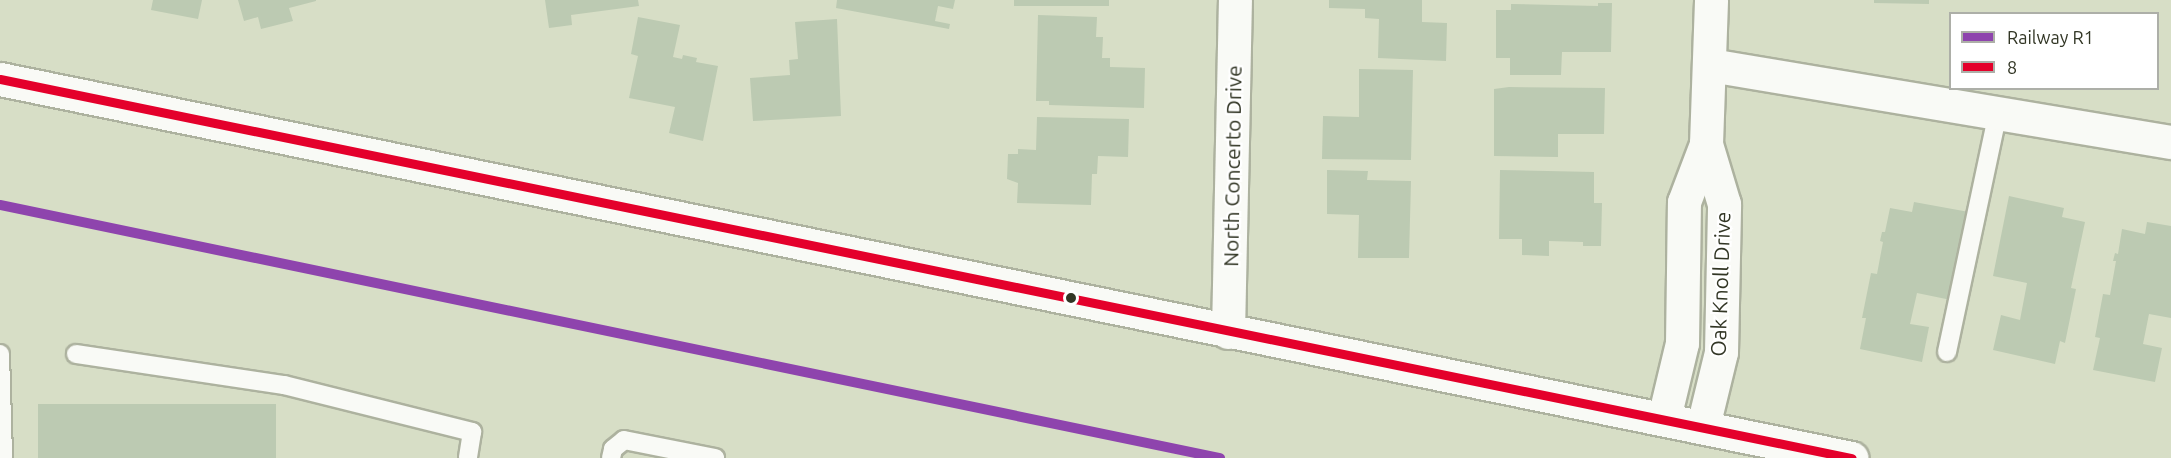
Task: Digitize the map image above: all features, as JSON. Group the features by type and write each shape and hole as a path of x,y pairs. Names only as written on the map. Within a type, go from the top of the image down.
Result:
{"main road":[{"name":"North Concerto Drive","path":"1228,332 1235,0"},
{"name":"Oak Knoll Drive","path":"1664,418 1682,342 1684,202 1706,144 1712,0"},
{"path":"1710,65 2171,142"},
{"path":"0,79 1852,458"},
{"name":"Oak Knoll Drive","path":"1704,426 1721,352 1724,204 1706,144"}],"lane":[{"path":"1947,352 1998,113"},
{"path":"0,354 3,458"},
{"path":"76,354 284,386 472,432 468,458"},
{"path":"611,458 613,449 624,440 715,458"}],"building":[{"path":"153,0 202,0 198,19 151,10"},
{"path":"238,0 316,1 289,8 293,21 261,29 258,17 244,21"},
{"path":"545,0 638,0 639,6 571,15 572,25 549,28"},
{"path":"837,0 955,0 953,9 938,6 935,21 950,24 949,29 836,8"},
{"path":"1014,0 1109,0 1109,6 1014,6"},
{"path":"1329,0 1422,0 1422,22 1447,23 1446,61 1378,58 1379,19 1365,18 1365,9 1329,8"},
{"path":"1874,0 1929,0 1929,4 1874,3"},
{"path":"1598,3 1612,3 1611,52 1562,52 1561,75 1510,75 1510,58 1496,58 1496,10 1511,10 1511,4 1598,6"},
{"path":"1038,15 1097,17 1096,37 1103,37 1102,58 1110,58 1110,67 1145,68 1144,108 1049,105 1049,101 1036,101"},
{"path":"638,17 680,25 673,57 682,59 683,55 697,58 696,62 718,66 703,141 669,133 675,107 629,98 638,56 631,54"},
{"path":"837,19 841,116 753,121 750,78 790,75 789,60 798,59 795,22"},
{"path":"1359,69 1413,70 1411,160 1322,159 1323,116 1359,117"},
{"path":"1509,87 1605,88 1604,134 1558,134 1558,157 1494,156 1494,89"},
{"path":"1037,117 1129,119 1128,157 1098,156 1097,174 1092,174 1091,205 1017,203 1018,183 1007,179 1008,154 1018,154 1018,149 1036,150"},
{"path":"1327,170 1368,171 1367,180 1411,181 1409,258 1358,258 1359,215 1327,214"},
{"path":"1500,170 1594,172 1594,203 1602,203 1601,246 1583,246 1583,242 1549,241 1549,256 1522,255 1522,239 1499,239"},
{"path":"2009,196 2064,208 2062,217 2085,222 2071,288 2076,289 2065,343 2060,341 2055,364 1993,350 2001,315 2020,320 2027,283 1993,276"},
{"path":"1914,202 1969,212 1951,300 1917,293 1910,324 1929,327 1922,362 1860,349 1866,318 1862,318 1871,273 1877,274 1883,242 1880,241 1882,232 1885,232 1890,208 1912,212"},
{"path":"2147,222 2171,226 2171,318 2149,314 2143,344 2162,348 2155,382 2093,370 2100,338 2095,337 2103,294 2110,295 2116,261 2113,261 2115,253 2118,254 2122,229 2145,234"},
{"path":"38,404 276,404 276,458 38,458"}],"rail line":[{"name":"R1","path":"0,205 1220,458"}],"transit line":[{"name":"8","path":"0,79 1852,458"}]}
